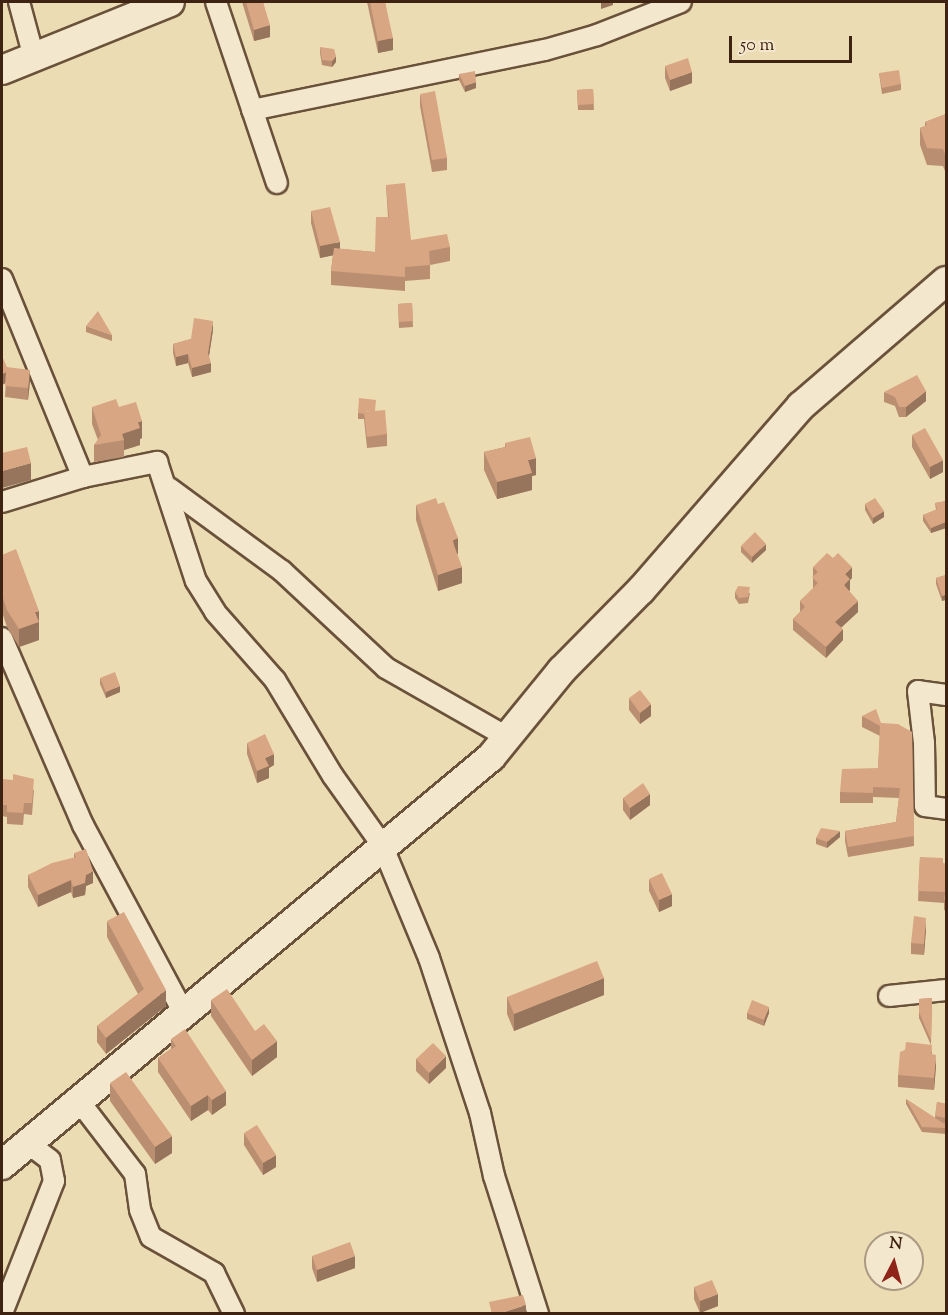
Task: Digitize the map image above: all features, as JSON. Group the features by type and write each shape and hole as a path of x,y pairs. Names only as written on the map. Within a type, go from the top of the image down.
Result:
{"street":[{"path":"19,2 33,54"},
{"path":"2,70 33,54 170,2"},
{"path":"216,2 277,183"},
{"path":"252,110 545,50 597,35 681,2"},
{"path":"2,279 83,477"},
{"path":"2,1165 185,1015 382,845 491,758 562,670 714,510 801,406 946,281"},
{"path":"2,502 83,477 157,462 169,488 196,581 215,612 275,680 333,776 382,845 429,958 480,1113 494,1176 537,1314"},
{"path":"169,488 282,571 386,668 507,737"},
{"path":"2,638 83,825 185,1015"},
{"path":"946,695 918,691 924,743 925,806 946,809"},
{"path":"889,996 946,990"},
{"path":"79,1101 135,1174 140,1210 151,1236 214,1273 234,1314"},
{"path":"2,1313 54,1181 50,1160 29,1144"}],"building":[{"path":"246,2 263,2 270,25 254,30"},
{"path":"370,2 385,2 393,38 378,41"},
{"path":"320,47 334,49 336,56 332,61 322,60"},
{"path":"688,58 692,72 670,80 665,66"},
{"path":"899,70 901,84 882,88 879,73"},
{"path":"475,71 476,82 465,86 459,74"},
{"path":"593,89 594,104 578,105 577,90"},
{"path":"435,91 447,158 432,160 420,94"},
{"path":"946,114 945,154 943,149 927,148 920,128 927,125 925,122"},
{"path":"405,183 411,240 447,234 450,247 429,251 430,265 405,267 405,277 331,271 334,248 375,252 376,217 389,217 386,185"},
{"path":"330,207 340,242 320,246 311,211"},
{"path":"412,303 413,321 399,322 398,304"},
{"path":"98,311 112,335 86,326"},
{"path":"194,318 213,321 208,353 211,363 192,368 188,354 176,357 173,344 191,339"},
{"path":"2,356 7,367 30,370 28,388 5,386 6,372 2,374"},
{"path":"917,375 926,391 906,407 899,407 895,397 884,392"},
{"path":"359,398 376,400 375,411 364,412 365,414 358,413"},
{"path":"116,399 119,407 136,402 142,421 138,422 140,428 122,434 124,440 94,445 101,435 92,407"},
{"path":"385,410 387,434 367,437 364,412"},
{"path":"925,428 943,460 930,467 912,435"},
{"path":"530,437 536,458 528,460 532,473 497,482 484,452 506,447 505,443"},
{"path":"27,447 31,463 2,471 2,453"},
{"path":"436,498 438,504 444,502 458,538 453,540 462,567 438,575 416,505"},
{"path":"875,498 884,511 873,518 865,504"},
{"path":"946,501 946,522 931,528 923,515 937,509 935,503"},
{"path":"755,532 766,544 752,557 741,546"},
{"path":"16,549 39,611 35,612 39,622 19,629 7,610 2,595 2,555"},
{"path":"827,553 833,558 838,553 852,567 845,574 850,579 844,585 858,601 835,622 843,629 826,647 793,619 805,607 800,601 818,583 812,577 818,572 813,567"},
{"path":"946,575 946,594 942,596 936,578"},
{"path":"738,586 750,587 748,597 739,598 735,592"},
{"path":"115,672 120,686 106,692 100,678"},
{"path":"640,690 651,704 640,713 629,698"},
{"path":"876,709 881,723 898,724 912,732 914,836 848,847 845,831 896,822 900,788 873,787 873,793 840,792 842,769 878,768 880,726 862,716"},
{"path":"265,734 274,754 265,758 269,766 257,771 247,743"},
{"path":"13,774 34,779 32,803 24,803 23,813 7,812 7,805 2,805 2,779 13,780"},
{"path":"643,783 650,794 630,808 623,798"},
{"path":"821,828 840,831 827,842 816,838"},
{"path":"86,849 93,871 86,875 85,883 73,887 71,880 38,895 28,875 52,863 76,857 74,853"},
{"path":"920,857 943,858 943,864 946,864 946,900 944,900 945,892 918,891"},
{"path":"662,873 672,894 659,900 649,879"},
{"path":"124,912 166,990 106,1038 97,1026 144,989 107,921"},
{"path":"914,916 926,918 924,944 911,943"},
{"path":"597,961 604,978 514,1014 507,997"},
{"path":"227,989 255,1031 264,1024 277,1041 252,1060 211,1000"},
{"path":"932,998 931,1040 919,1012 919,999"},
{"path":"752,1000 769,1007 764,1020 747,1013"},
{"path":"185,1029 226,1091 212,1100 208,1095 191,1106 158,1058 176,1046 171,1039"},
{"path":"906,1042 932,1045 931,1054 936,1055 934,1078 898,1075 900,1052 905,1050"},
{"path":"433,1043 446,1056 429,1073 416,1059"},
{"path":"126,1072 172,1136 155,1147 110,1083"},
{"path":"906,1099 946,1125 946,1128 922,1127"},
{"path":"937,1102 946,1104 946,1118 935,1116"},
{"path":"257,1125 276,1155 263,1163 244,1133"},
{"path":"350,1242 355,1256 317,1270 312,1256"},
{"path":"712,1280 718,1294 700,1301 694,1287"},
{"path":"523,1295 526,1305 492,1314 489,1302"}]}
